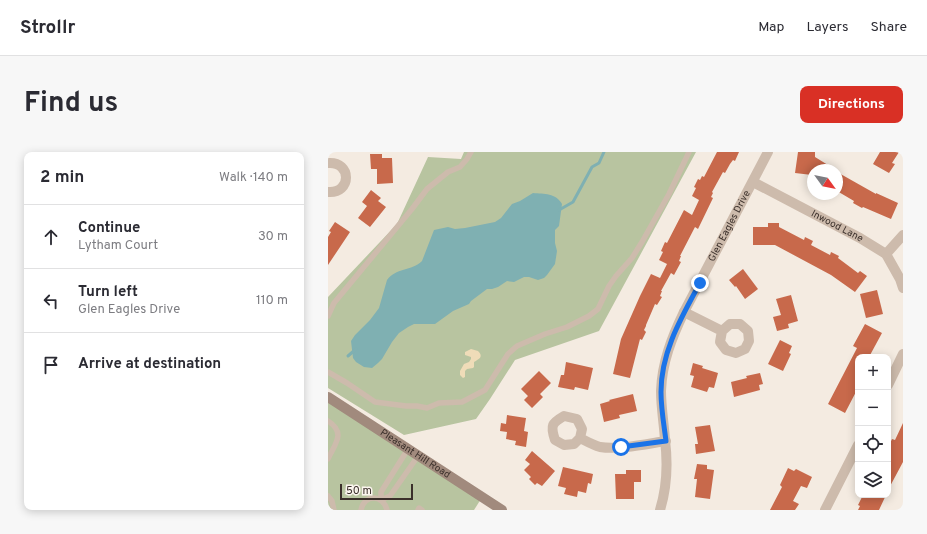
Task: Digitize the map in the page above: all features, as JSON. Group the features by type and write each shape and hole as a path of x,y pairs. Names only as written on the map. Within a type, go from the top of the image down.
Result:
{"street":[{"name":"Glen Eagles Drive","path":"660,510 666,478 666,441 661,403 662,379 667,352 684,312 768,152"},
{"path":"328,163 334,163 342,168 345,172 346,181 337,191 328,192"},
{"name":"Inwood Lane","path":"753,182 860,238 886,254"},
{"path":"903,235 886,254 903,288"},
{"path":"684,312 722,331"},
{"path":"891,379 903,354"},
{"name":"Pleasant Hill Road","path":"328,397 502,510"},
{"path":"580,438 598,446 607,447 621,447 666,441"},
{"path":"825,510 855,451"}],"lane":[{"path":"328,316 334,303 427,189 448,172 460,168 468,160 471,152"},
{"path":"328,372 375,402 406,406 427,408 439,403 462,402 485,390 508,354 517,346 545,334 567,327 589,316 598,309 612,281 632,258 642,242 669,194 689,152"},
{"path":"328,422 331,423 338,434 338,438 328,459"},
{"path":"386,510 381,500 381,492 408,449"},
{"path":"360,510 362,504 366,500 376,498 381,500 390,496 418,456"},
{"path":"328,496 332,501 334,510"},
{"path":"418,510 419,508 422,510"}],"green space":[{"path":"464,152 696,152 599,331 515,360 476,419 404,435 328,388 328,297 397,224 428,157 461,159"},
{"path":"328,401 481,499 474,510 328,510"}],"sand":[{"path":"471,349 478,351 481,356 474,362 473,368 465,371 465,377 463,378 460,375 460,371 464,364 469,362 471,359 471,357 465,355 465,352"}],"water":[{"path":"533,193 553,196 562,204 559,226 555,230 555,243 557,251 555,264 544,278 538,280 524,277 514,282 507,281 498,287 487,289 469,304 453,311 435,324 414,324 399,333 382,359 372,368 364,367 356,362 353,358 351,341 379,308 387,280 394,273 422,261 434,230 448,227 455,229 465,228 495,222 501,218 512,204"}],"building":[{"path":"717,152 739,152 735,161 733,160 725,173 723,172 712,192 711,197 713,198 698,229 695,227 680,256 679,261 681,262 674,275 671,273 661,291 660,296 662,297 657,305 655,304 644,330 646,332 642,340 640,339 630,378 613,374 621,339 640,296 651,274 660,278 667,264 659,260 663,252 661,251 665,242 667,243 684,210 692,215 699,200 692,196 696,188 694,187 698,179 700,180 702,176 704,177"},
{"path":"798,152 815,152 815,157 826,164 807,164 807,174 795,173"},
{"path":"880,152 899,152 892,163 895,164 889,173 873,164"},
{"path":"370,154 382,154 382,158 392,158 393,183 377,184 377,169 371,169"},
{"path":"843,175 876,194 898,203 891,219 863,207 862,208 853,203 854,201 843,195"},
{"path":"371,190 381,198 378,201 386,207 370,227 358,218 367,206 362,202"},
{"path":"335,222 350,232 328,265 328,237 331,232 329,231"},
{"path":"768,223 779,223 779,227 804,240 805,237 813,241 811,245 830,255 831,252 839,256 838,258 858,273 860,271 867,276 855,292 831,275 775,245 753,245 753,227 768,227"},
{"path":"743,269 758,289 745,299 736,286 735,287 729,280"},
{"path":"877,290 883,314 866,318 860,294"},
{"path":"791,295 798,321 788,324 789,328 777,331 773,317 781,315 776,299"},
{"path":"865,324 882,333 871,354 855,354 855,394 845,413 828,404 857,348 853,346"},
{"path":"780,340 792,346 789,353 791,354 783,371 768,364"},
{"path":"566,362 593,368 588,390 575,387 574,390 558,387 561,375 564,375"},
{"path":"693,363 703,366 702,368 718,373 714,388 709,387 707,392 691,387 694,376 690,375"},
{"path":"539,371 551,383 540,394 543,397 532,408 524,400 528,396 521,389"},
{"path":"760,373 763,384 759,385 760,390 734,397 731,382 747,378 746,376"},
{"path":"633,394 637,411 619,415 620,418 604,422 600,404 610,401 609,400"},
{"path":"507,415 526,418 524,431 528,432 526,447 515,445 516,441 506,439 507,432 500,431 501,423 506,424"},
{"path":"903,423 903,462 891,484 891,441 892,439 895,440"},
{"path":"710,425 715,451 696,454 695,444 698,444 695,427"},
{"path":"532,451 555,471 542,486 537,483 535,485 529,479 531,477 524,470 530,464 525,460"},
{"path":"697,464 707,465 707,469 714,470 710,499 695,497 697,479 694,479"},
{"path":"563,467 593,474 591,484 588,483 586,493 578,491 577,497 564,494 566,488 558,486"},
{"path":"788,468 794,471 796,469 812,477 807,488 801,486 793,501 799,504 795,510 770,510 782,487 780,485"},
{"path":"626,470 641,470 641,482 634,482 634,499 616,499 615,474 626,474"},
{"path":"862,498 885,498 879,510 858,510 860,506 858,505"}],"waterway":[{"path":"559,210 573,202 592,167 599,163 604,152"},
{"path":"348,356 356,349"}],"route":[{"path":"621,447 666,441 661,403 664,364 673,336 700,283"}]}
